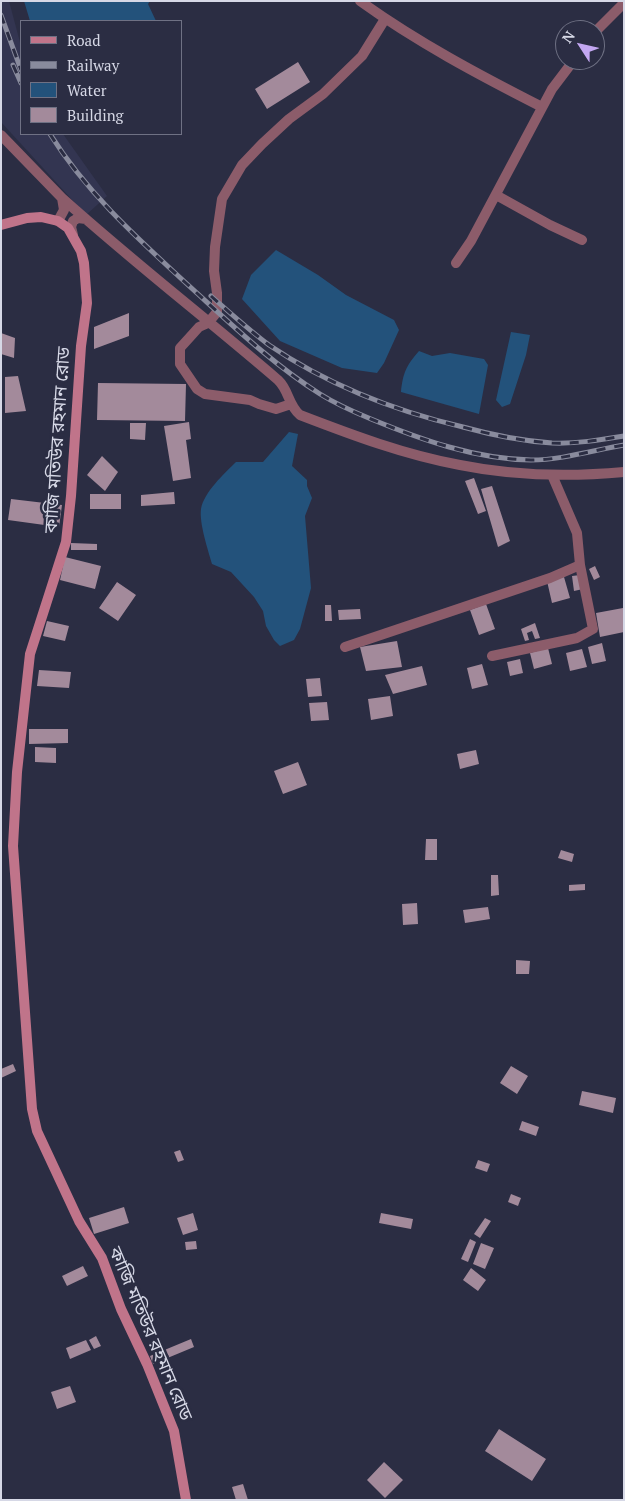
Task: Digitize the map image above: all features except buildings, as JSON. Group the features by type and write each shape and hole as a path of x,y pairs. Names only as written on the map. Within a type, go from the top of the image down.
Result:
{"main road":[{"path":"1,225 27,218 41,217 58,221"},
{"name":"কাজি মতিউর রহমান রোড","path":"58,221 73,235 81,251 84,263 87,303 80,346 72,496 66,542 30,654 18,772 13,846 32,1109 37,1131 78,1221 102,1258 121,1308 174,1431 186,1500"}],"street":[{"path":"360,1 398,28 493,82 542,107"},
{"path":"605,22 624,4"},
{"path":"290,404 276,409 250,400 205,394 197,388 180,364 180,348 199,328 208,323 217,312 214,271 222,199 242,165 289,119 323,94 362,56 384,19"},
{"path":"456,263 471,241 552,88 566,70"},
{"path":"1,135 62,198 282,384 290,404 300,415 396,449 459,465 489,470 552,475 624,472"},
{"path":"496,195 550,225 582,240"},
{"path":"58,221 64,210 62,198"},
{"path":"73,235 71,227 73,220 78,218 86,219"},
{"path":"492,656 577,638 593,629 580,565 577,533 552,475"},
{"path":"346,647 550,578 580,565"}],"shaded area":[{"path":"1,1 9,1 20,42 20,135 64,135 107,196 86,215 1,122"}],"water":[{"path":"24,1 150,1 148,4 156,20 30,20"},
{"path":"276,250 318,275 346,295 394,320 399,330 384,363 377,373 342,368 280,341 242,299 251,275"},
{"path":"511,332 530,335 526,355 510,404 502,407 496,400"},
{"path":"419,351 432,356 450,353 484,359 488,365 479,414 401,392 406,370"},
{"path":"289,432 298,434 292,466 307,480 307,486 312,498 305,516 311,588 300,629 294,640 280,646 266,626 263,611 254,597 231,572 212,564 201,522 201,509 210,490 236,462 263,462"}],"railway":[{"path":"1,15 20,67"},
{"path":"13,65 20,81"},
{"path":"51,135 96,195 149,249 268,356 302,382 332,401 345,408 429,441 490,456 543,460 624,445"},
{"path":"211,296 269,345 291,359 338,384 387,405 438,421 518,439 561,443 624,436"}]}
